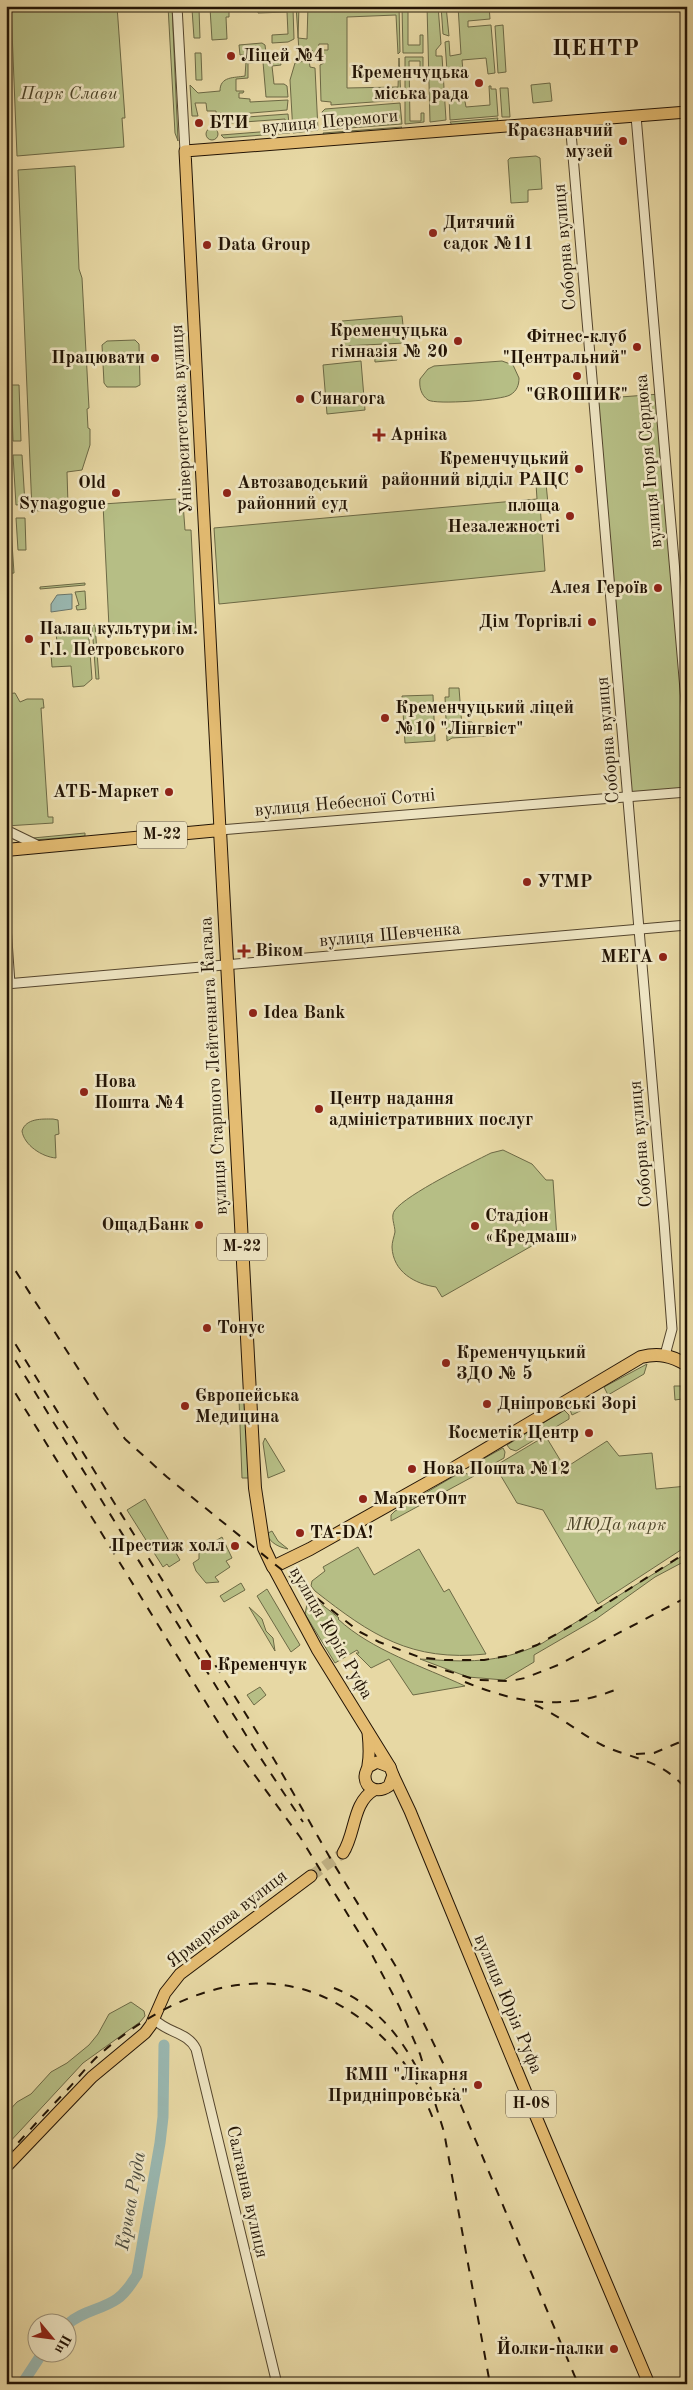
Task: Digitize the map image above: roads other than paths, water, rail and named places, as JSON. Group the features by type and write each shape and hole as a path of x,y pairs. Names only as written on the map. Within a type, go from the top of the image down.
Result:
{"highway":[{"name":"вулиця Небесної Сотні","path":"6,850 220,830"},
{"name":"вулиця Старшого Лейтенанта Кагала","path":"220,830 255,1488 264,1548 273,1567"},
{"path":"273,1567 310,1549 456,1467 641,1357 654,1354 665,1355 687,1365"}],"main road":[{"name":"вулиця Перемоги","path":"185,151 687,112"},
{"name":"Університетська вулиця","path":"185,151 220,830"},
{"name":"вулиця Юрія Руфа","path":"273,1567 317,1649 391,1771 415,1824 649,2384"},
{"path":"343,1853 350,1838 357,1804 368,1767 367,1730"},
{"path":"356,1815 363,1800 391,1783 391,1771 381,1762 368,1767"},
{"name":"Н-08","path":"365,1779 368,1786 396,1796 415,1824"},
{"name":"Ярмаркова вулиця","path":"6,2167 92,2077 158,2023 165,1993 186,1969 311,1876"}],"street":[{"name":"Університетська вулиця","path":"176,6 185,151"},
{"name":"вулиця Ігоря Сердюка","path":"636,116 687,713"},
{"name":"Соборна вулиця","path":"570,122 608,569 630,798 672,1328 665,1355"},
{"name":"вулиця Небесної Сотні","path":"220,830 687,792"},
{"path":"6,830 40,846"},
{"name":"вулиця Шевченка","path":"8,984 687,925"},
{"path":"6,926 8,984"},
{"name":"Салганна вулиця","path":"158,2023 186,2037 196,2049 277,2384"}],"water":[{"path":"72,594 72,609 51,612 51,604 57,595"}],"waterway":[{"name":"Крива Руда","path":"78,2317 117,2299 126,2291 137,2275 160,2143 163,2117 164,2045"},
{"name":"Крива Руда","path":"22,2384 36,2362"}],"tunnel":[{"path":"311,1876 343,1853"}],"railway":[{"path":"6,1256 125,1439 167,1477 329,1608 360,1632 379,1642 419,1657 443,1660 484,1660 507,1656 537,1645 576,1623 687,1552"},
{"path":"6,1329 275,1761 329,1856 398,1970 444,2065 578,2384"},
{"path":"6,1345 254,1748 303,1822"},
{"path":"6,1378 229,1740 300,1837 369,1949 399,2006 420,2054 444,2132 490,2384"},
{"path":"428,1665 477,1680 510,1681 525,1678 558,1665 687,1597"},
{"path":"465,1682 502,1695 539,1702 576,1701 615,1690"},
{"path":"535,1705 602,1745 657,1766 667,1772 687,1790"},
{"path":"636,1754 654,1753 687,1739"},
{"path":"6,2156 91,2063 124,2035 151,2017 180,2002 210,1991 241,1985 272,1984 303,1989 334,2002 353,2013 369,2025 396,2052 417,2083 434,2121"},
{"path":"334,1988 362,2003 386,2023 405,2048 421,2076"}],"place":[{"name":"Ліцей №4","path":"231,56"},
{"name":"Кременчуцька міська рада","path":"479,83"},
{"name":"БТИ","path":"199,123"},
{"name":"Краєзнавчий музей","path":"623,141"},
{"name":"Дитячий садок №11","path":"433,233"},
{"name":"Data Group","path":"207,245"},
{"name":"Кременчуцька гімназія № 20","path":"458,341"},
{"name":"Фітнес-клуб \"Центральний\"","path":"637,347"},
{"name":"Працювати","path":"155,358"},
{"name":"\"GROШИК\"","path":"577,376"},
{"name":"Синагога","path":"300,399"},
{"name":"Арніка","path":"379,435"},
{"name":"Кременчуцький районний відділ РАЦС","path":"579,469"},
{"name":"Old Synagogue","path":"116,493"},
{"name":"Автозаводський районний суд","path":"227,493"},
{"name":"площа Незалежності","path":"570,516"},
{"name":"Алея Героїв","path":"658,588"},
{"name":"Дім Торгівлі","path":"592,622"},
{"name":"Палац культури ім. Г.І. Петровського","path":"29,639"},
{"name":"Кременчуцький ліцей №10 \"Лінгвіст\"","path":"385,718"},
{"name":"АТБ-Маркет","path":"169,792"},
{"name":"УТМР","path":"527,882"},
{"name":"Віком","path":"244,951"},
{"name":"МЕГА","path":"663,957"},
{"name":"Idea Bank","path":"253,1013"},
{"name":"Нова Пошта №4","path":"84,1092"},
{"name":"Центр надання адміністративних послуг","path":"319,1109"},
{"name":"ОщадБанк","path":"199,1225"},
{"name":"Стадіон «Кредмаш»","path":"475,1226"},
{"name":"Тонус","path":"207,1328"},
{"name":"Кременчуцький ЗДО № 5","path":"446,1363"},
{"name":"Дніпровські Зорі","path":"487,1404"},
{"name":"Європейська Медицина","path":"185,1406"},
{"name":"Косметік Центр","path":"589,1433"},
{"name":"Нова Пошта №12","path":"412,1469"},
{"name":"МаркетОпт","path":"363,1499"},
{"name":"TA-DA!","path":"300,1533"},
{"name":"Престиж холл","path":"235,1546"},
{"name":"Кременчук","path":"206,1665"},
{"name":"КМП \"Лікарня Придніпровська\"","path":"478,2085"},
{"name":"Йолки-палки","path":"614,2349"}],"district":[{"name":"ЦЕНТР","path":"596,49"}],"park label":[{"name":"Парк Слави","path":"69,94"},
{"name":"МЮДа парк","path":"616,1525"}]}
